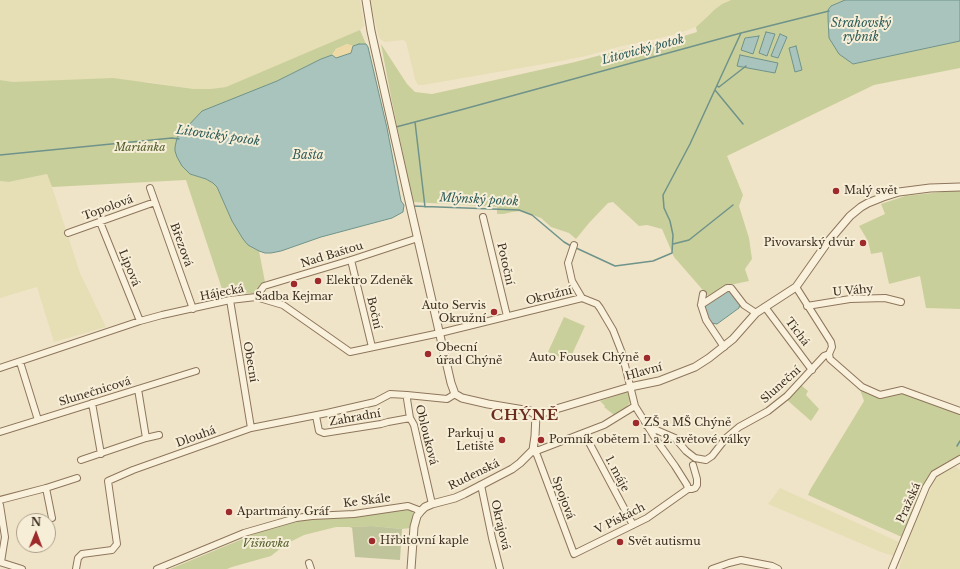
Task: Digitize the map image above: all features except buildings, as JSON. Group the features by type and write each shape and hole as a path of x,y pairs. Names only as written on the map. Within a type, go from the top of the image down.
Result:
{"street":[{"path":"366,0 371,31 412,214 451,383 455,394 462,398 488,404 530,411 536,415 535,436 532,450 539,450 604,425 635,406"},
{"name":"Hlavní","path":"536,415 630,387 659,381 695,367 724,347 745,327 756,313 796,287 841,226 852,214 868,203 899,192 930,188 960,187"},
{"name":"Březová","path":"150,188 193,309"},
{"name":"Topolová","path":"68,233 155,202"},
{"name":"Potoční","path":"483,217 507,316"},
{"name":"Lipová","path":"100,222 140,321"},
{"name":"Nad Baštou","path":"256,297 264,286 418,238"},
{"path":"574,245 568,262 572,281 582,298"},
{"name":"Boční","path":"351,260 372,347"},
{"path":"796,287 831,342 832,347 829,354 830,359 862,387 880,395 902,390 960,411"},
{"path":"701,305 727,288 731,288 744,305 756,313"},
{"path":"703,294 701,305 706,320 724,347"},
{"name":"Hájecká","path":"0,368 140,321 230,300 256,297 283,305 350,352 440,333"},
{"name":"Okružní","path":"440,333 582,298 597,304 610,324 622,353 635,406 675,466 688,490"},
{"name":"U Váhy","path":"807,306 850,300 885,298 900,302"},
{"name":"Obecní","path":"230,300 251,428"},
{"name":"Tichá","path":"765,307 812,370"},
{"name":"Sluneční","path":"647,426 675,438 686,451 695,458 706,460 712,456 726,438 739,427 768,411 787,396 824,356 829,354"},
{"path":"20,362 38,420"},
{"name":"Slunečnicová","path":"0,432 196,371"},
{"path":"138,389 146,438"},
{"name":"Dlouhá","path":"76,569 78,558 82,554 112,550 117,544 108,481 133,470 251,428 316,416 375,402 390,394 407,395"},
{"name":"Oblouková","path":"432,504 414,425 410,418 406,399 407,395 447,399 455,394"},
{"path":"92,403 100,454"},
{"name":"Zahradní","path":"316,416 319,432 324,433 410,418"},
{"name":"1. máje","path":"584,433 633,525"},
{"path":"81,460 159,435"},
{"name":"Rudenská","path":"421,511 425,507 432,504 464,494 512,469 532,450"},
{"name":"Spojová","path":"532,450 537,455 574,554"},
{"name":"Pražská","path":"892,569 926,487 934,474 960,459"},
{"name":"V Pískách","path":"574,554 647,518 688,490 695,488 697,485 694,465"},
{"path":"0,500 77,478"},
{"name":"Okrajová","path":"481,485 500,569"},
{"path":"46,488 51,513"},
{"path":"0,505 5,537 0,562 22,569"},
{"name":"Ke Skále","path":"157,569 244,533 296,518 354,514 408,506 421,511"},
{"path":"411,569 414,527 417,516 421,511"},
{"path":"712,569 729,562 741,560 772,566 778,569"}],"shaded area":[{"path":"0,0 360,0 364,26 360,30 336,41 226,87 194,89 146,82 13,82 0,80"},
{"path":"370,0 731,0 714,10 696,27 680,33 561,61 418,85 415,79 406,42 403,40 385,42 380,39"},
{"path":"47,174 80,273 106,327 54,342 37,287 0,298 0,181 10,182"},
{"path":"955,466 960,470 960,569 899,569 918,514 936,478"},
{"path":"780,488 899,542 894,556 881,552 768,504"}],"green space":[{"path":"731,0 845,0 831,6 853,64 960,41 960,68 874,85 727,156 743,195 739,206 749,238 752,259 745,269 749,281 730,285 708,296 674,257 662,229 647,225 639,226 613,202 608,203 576,239 569,233 551,227 541,218 521,211 497,214 497,207 413,202 381,44 407,84 415,92 432,94 575,62 612,52 671,40 697,32 696,27 722,4","holes":["780,34 787,37 778,58 772,56","759,36 753,53 741,50 745,38"]},
{"name":"Mariánka","path":"360,30 366,44 353,46 347,44 336,49 332,55 277,81 186,128 177,138 176,146 190,174 206,179 217,187 232,221 248,245 259,251 265,282 254,293 224,295 186,180 52,187 47,174 9,182 0,181 0,80 13,82 113,78 194,89 226,87"},
{"path":"960,190 960,309 926,308 920,276 889,284 882,252 871,254 868,241 859,226 885,214 881,204 905,196"},
{"path":"564,317 585,326 569,361 548,352"},
{"path":"857,381 879,394 903,387 960,409 960,459 934,474 904,538 808,495 864,401"},
{"path":"801,385 808,391 806,395 819,409 811,421 787,400"},
{"path":"627,392 631,400 629,404 614,415 604,407 605,406 600,401"},
{"name":"Višňovka","path":"407,509 413,513 411,528 402,529 372,526 352,528 336,527 304,535 286,544 271,556 227,569 170,569 264,530 295,521 314,517"},
{"path":"372,526 402,529 400,560 355,557 352,527"}],"sand":[{"path":"347,44 353,46 351,53 336,58 332,55 336,49"}],"water":[{"name":"Strahovský rybník","path":"845,0 960,0 960,41 853,64 839,54 829,38 828,10 831,6"},
{"path":"766,32 775,34 767,56 759,53"},
{"path":"780,34 787,37 778,58 771,56"},
{"path":"759,36 753,54 741,50 745,38"},
{"name":"Bašta","path":"366,44 368,47 387,128 401,201 404,205 403,212 392,218 321,237 281,251 265,253 259,251 248,245 243,239 232,221 217,187 206,179 190,174 182,166 175,151 177,138 182,130 186,128 202,111 277,81 321,59 332,55 336,58 351,53 353,46"},
{"path":"796,46 802,70 795,72 789,48"},
{"path":"740,55 778,63 775,73 737,66"},
{"path":"728,291 732,292 740,304 739,308 717,324 711,323 705,313 704,308 706,304"}],"waterway":[{"name":"Litovický potok","path":"396,127 741,33 829,11"},
{"name":"Mlýnský potok","path":"574,247 615,266 653,261 672,253 673,235 670,221 664,208 663,195 690,144 741,33"},
{"path":"717,86 719,87 746,66"},
{"path":"715,90 743,124"},
{"path":"415,122 425,207"},
{"name":"Litovický potok","path":"0,155 172,138 179,139"},
{"path":"673,244 689,240 733,205"},
{"name":"Mlýnský potok","path":"412,206 519,210 532,215 564,242 571,246"},
{"path":"957,446 960,441"}],"place":[{"name":"Malý svět","path":"836,191"},
{"name":"Pivovarský dvůr","path":"863,243"},
{"name":"Elektro Zdeněk","path":"318,281"},
{"name":"Sadba Kejmar","path":"294,284"},
{"name":"Auto Servis Okružní","path":"494,312"},
{"name":"Obecní úřad Chýně","path":"428,354"},
{"name":"Auto Fousek Chýně","path":"647,358"},
{"name":"ZŠ a MŠ Chýně","path":"636,423"},
{"name":"Parkuj u Letiště","path":"502,440"},
{"name":"Pomník obětem 1. a 2. světové války","path":"541,440"},
{"name":"Apartmány Gráf","path":"229,512"},
{"name":"Hřbitovní kaple","path":"372,541"},
{"name":"Svět autismu","path":"620,542"}],"district":[{"name":"CHÝNĚ","path":"525,416"}]}
